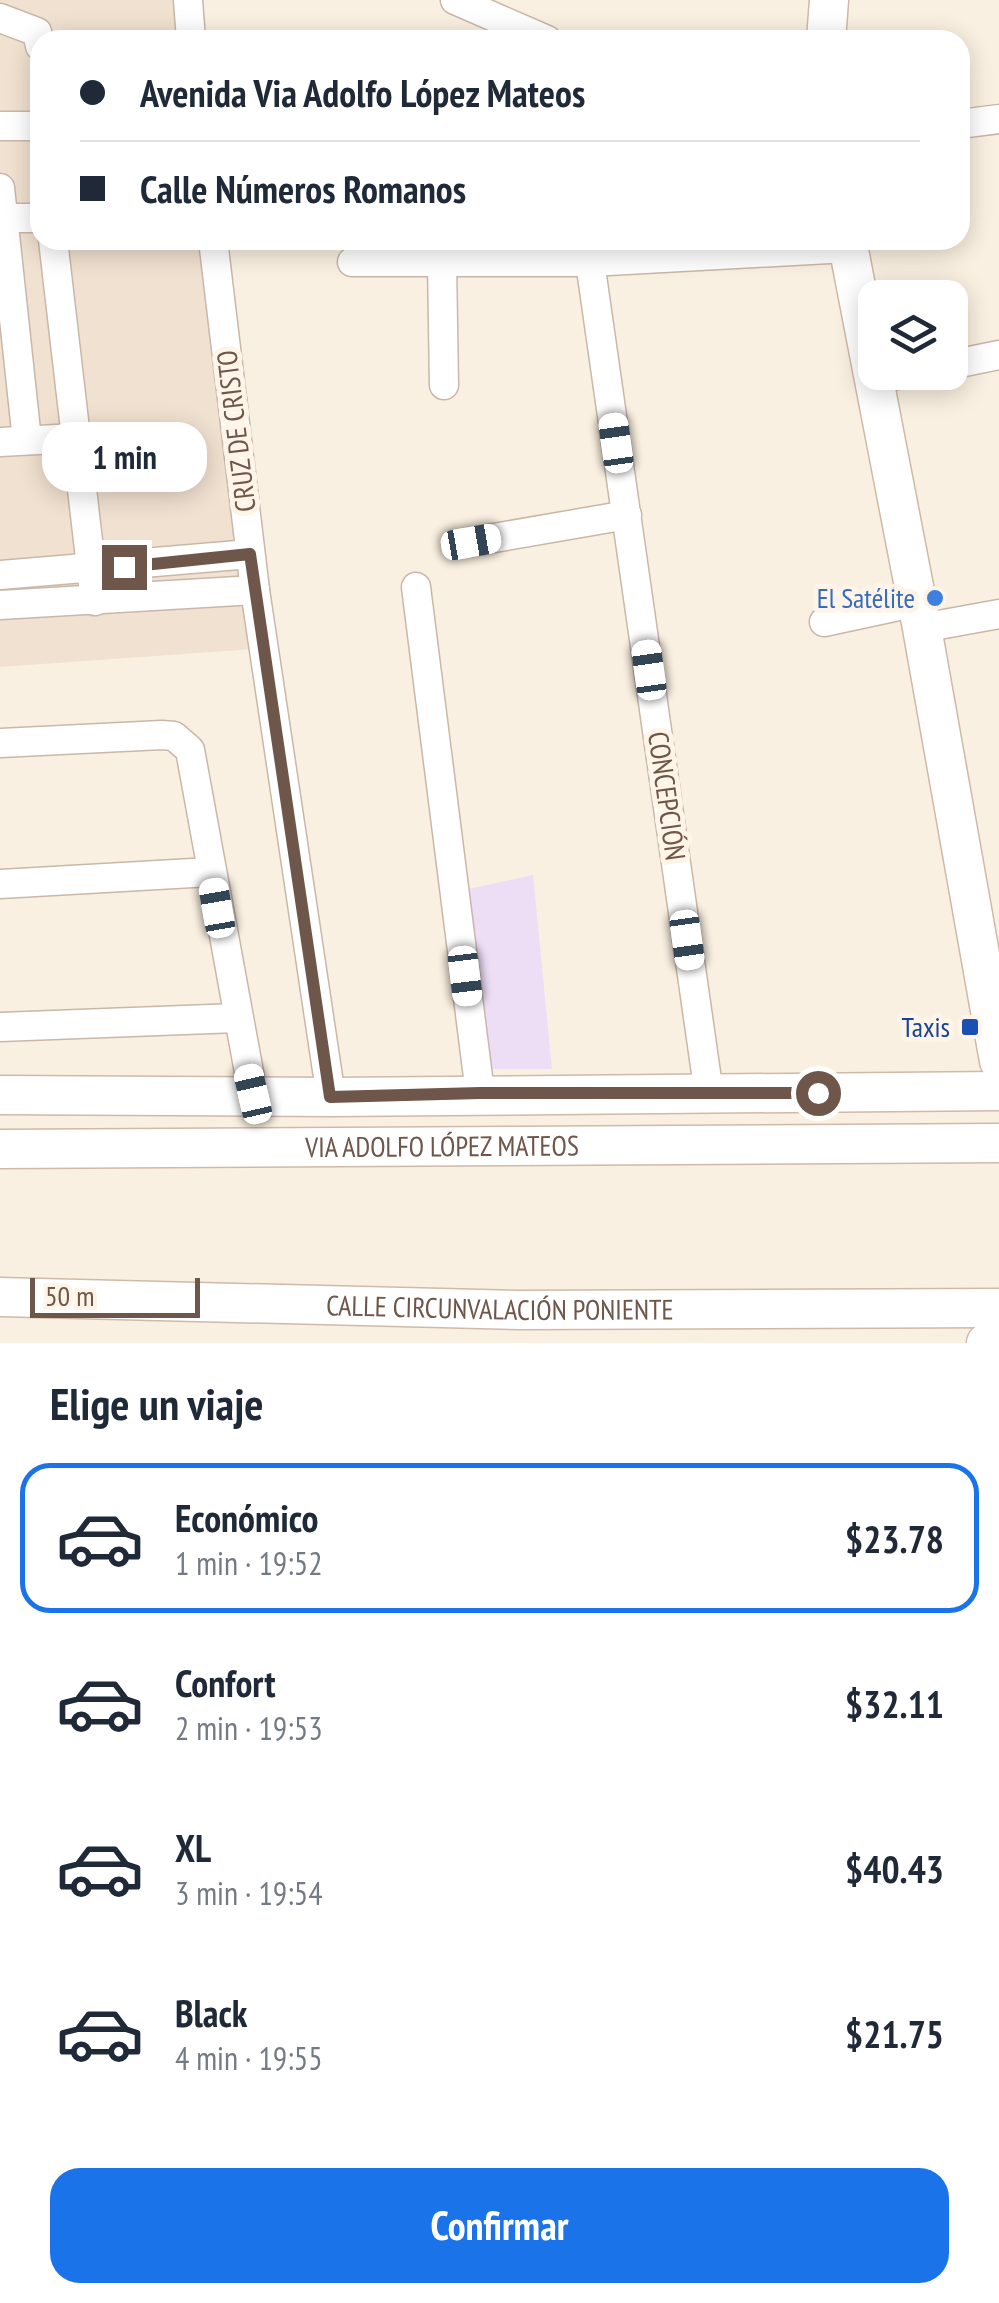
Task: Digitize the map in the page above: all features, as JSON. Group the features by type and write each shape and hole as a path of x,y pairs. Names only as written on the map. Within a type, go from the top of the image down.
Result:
{"main road":[{"path":"827,30 829,0"},
{"path":"849,250 858,301"},
{"path":"874,390 920,615 999,1061"},
{"path":"12,1095 330,1097 999,1091"},
{"name":"VIA ADOLFO LÓPEZ MATEOS","path":"0,1149 999,1144"},
{"name":"CALLE CIRCUNVALACIÓN PONIENTE","path":"0,1297 528,1326 618,1309 999,1308"},
{"path":"590,1343 618,1309"},
{"path":"986,1343 999,1330"}],"street":[{"path":"188,0 190,30"},
{"path":"455,0 524,30"},
{"path":"0,18 34,30"},
{"path":"970,122 999,118"},
{"path":"0,126 30,126"},
{"path":"0,188 13,441 76,438"},
{"path":"3,218 30,218"},
{"path":"54,250 94,601"},
{"name":"CRUZ DE CRISTO","path":"214,250 254,590 330,1097"},
{"path":"352,262 590,262 762,250"},
{"path":"442,262 444,385"},
{"name":"CONCEPCIÓN","path":"590,262 709,1094"},
{"path":"968,361 999,355"},
{"path":"471,542 627,515"},
{"path":"0,576 250,554"},
{"path":"416,587 480,1093"},
{"path":"0,605 254,590"},
{"path":"824,622 999,614"},
{"path":"0,743 174,736 184,742 193,760 210,872 253,1094"},
{"path":"0,884 210,872"},
{"path":"0,1027 238,1018"}],"shaded area":[{"path":"0,0 188,0 191,30 30,30 30,250 213,250 254,649 0,667"},
{"path":"533,875 552,1069 489,1069 468,889"}],"place":[{"name":"El Satélite","path":"935,598"},
{"name":"Taxis","path":"970,1027"}],"route":[{"path":"124,567 250,554 330,1097 818,1093"}]}
